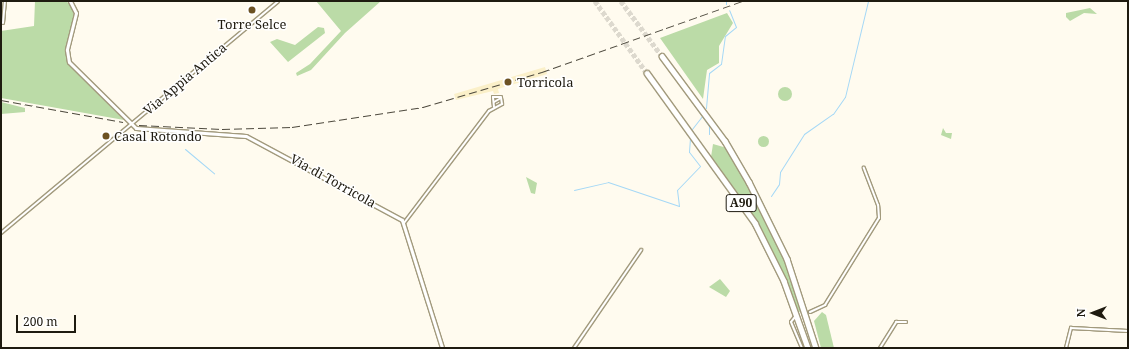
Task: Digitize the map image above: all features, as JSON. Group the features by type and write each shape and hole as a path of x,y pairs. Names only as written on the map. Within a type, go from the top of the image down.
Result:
{"highway":[{"name":"A90","path":"662,56 725,141 758,200 794,279 816,348"},
{"name":"A90","path":"647,73 755,223 784,281 808,348"}],"street":[{"path":"3,23 4,1"},
{"path":"70,1 76,13 67,50 68,62 132,124"},
{"name":"Via Appia Antica","path":"1,233 278,1"},
{"path":"442,348 404,223 494,107 501,104 501,98 493,97 494,107"},
{"name":"Via di Torricola","path":"132,124 142,130 248,136 352,190 404,223"},
{"path":"810,312 825,305 879,218 878,206 864,168"},
{"path":"574,348 640,250"},
{"path":"800,315 805,314"},
{"path":"795,317 791,323 802,348"},
{"path":"880,348 896,322 900,320 906,322"},
{"path":"1066,348 1072,328 1128,331"}],"shaded area":[{"name":"Torricola","path":"545,67 547,74 498,89 499,93 494,94 493,91 456,100 454,94"}],"green space":[{"path":"35,1 66,1 71,5 74,15 66,46 67,63 124,120 1,98 1,31 34,26"},
{"path":"316,1 381,1 345,33 311,70 297,76 296,73 310,64 341,31"},
{"path":"1090,8 1097,14 1084,13 1070,21 1066,17 1066,13"},
{"path":"727,13 733,23 719,46 719,63 707,70 703,99 660,38"},
{"path":"318,27 324,28 325,33 288,62 270,42 277,39 295,45"},
{"path":"782,87 788,87 792,91 792,97 788,101 782,101 778,97 778,91"},
{"path":"1,102 25,108 25,112 1,114"},
{"path":"943,128 946,133 952,133 951,139 941,135"},
{"path":"761,136 765,136 767,137 767,145 761,146 758,143 758,139"},
{"path":"713,144 727,148 743,175 779,247 803,311 799,312 761,229 711,157"},
{"path":"526,177 537,183 535,194 531,193"},
{"path":"720,279 730,291 726,297 709,287"},
{"path":"822,312 826,315 834,348 821,348 814,321"}],"waterway":[{"path":"771,196 779,184 780,172 804,134 833,114 845,97 868,1"},
{"path":"706,108 709,73 721,64 725,36 736,27 729,10"},
{"path":"676,79 709,126 709,134"},
{"path":"692,129 703,115"},
{"path":"574,190 608,182 679,206 677,190 700,166 689,152 690,136"},
{"path":"185,149 214,173"}],"tunnel":[{"path":"595,1 647,73"},
{"path":"621,1 662,56"}],"railway":[{"path":"139,125 222,129 292,127 423,107 542,72 743,1"},
{"path":"1,100 123,122"}],"place":[{"name":"Torre Selce","path":"252,10"},
{"name":"Torricola","path":"508,82"},
{"name":"Casal Rotondo","path":"106,136"}]}
